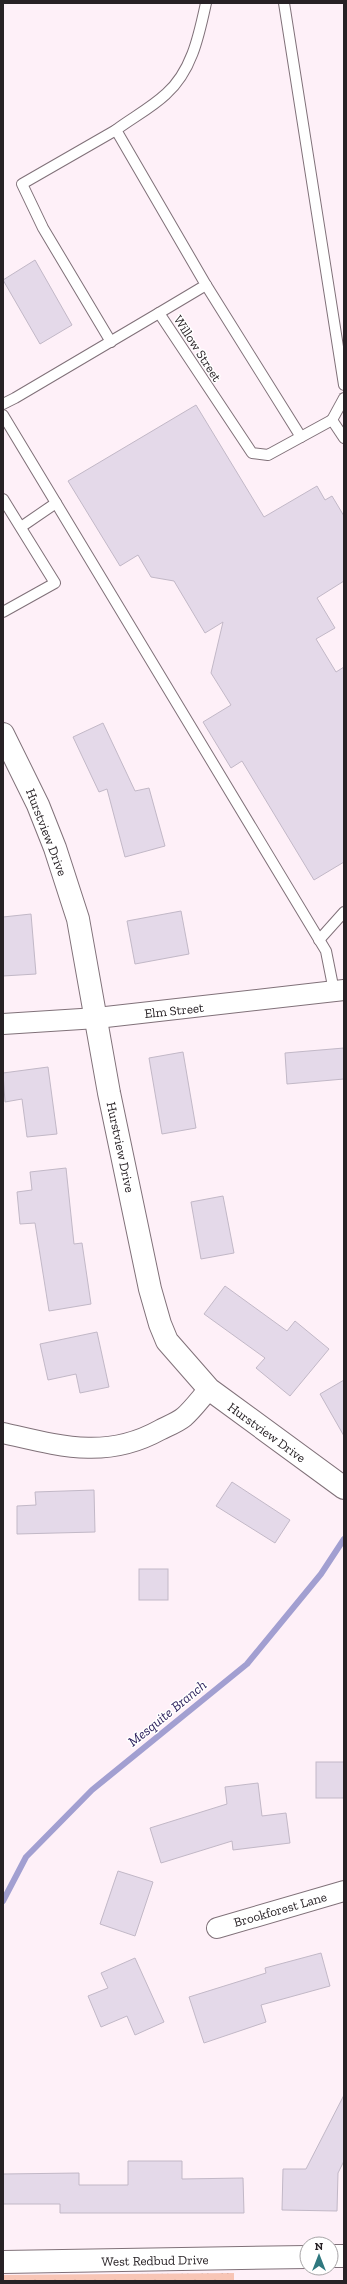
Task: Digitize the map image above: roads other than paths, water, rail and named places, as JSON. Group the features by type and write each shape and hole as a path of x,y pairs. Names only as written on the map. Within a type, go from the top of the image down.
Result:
{"street":[{"name":"Hurstview Drive","path":"3,734 38,805 55,848 78,918 109,1092 150,1289 160,1324 167,1340 209,1389 341,1486"},
{"name":"Elm Street","path":"3,1024 97,1018 339,991"},
{"path":"3,1433 59,1446 88,1449 116,1447 141,1441 184,1417 209,1389"},
{"name":"Brookforest Lane","path":"217,1928 344,1891"},
{"name":"West Redbud Drive","path":"3,2262 299,2257"}],"lane":[{"path":"111,342 43,228 22,184 116,130 167,94 186,68 198,39 206,3"},
{"path":"284,3 344,385"},
{"path":"116,130 206,285 301,437"},
{"path":"159,313 206,285"},
{"name":"Willow Street","path":"3,404 159,313 252,453 268,455 332,420"},
{"path":"344,398 332,420 344,438"},
{"path":"3,415 326,951 339,991"},
{"path":"3,499 55,583 3,612"},
{"path":"21,526 56,503"},
{"path":"319,940 344,912"}],"waterway":[{"name":"Mesquite Branch","path":"3,1901 26,1857 92,1790 247,1664 321,1574 344,1539"}]}
